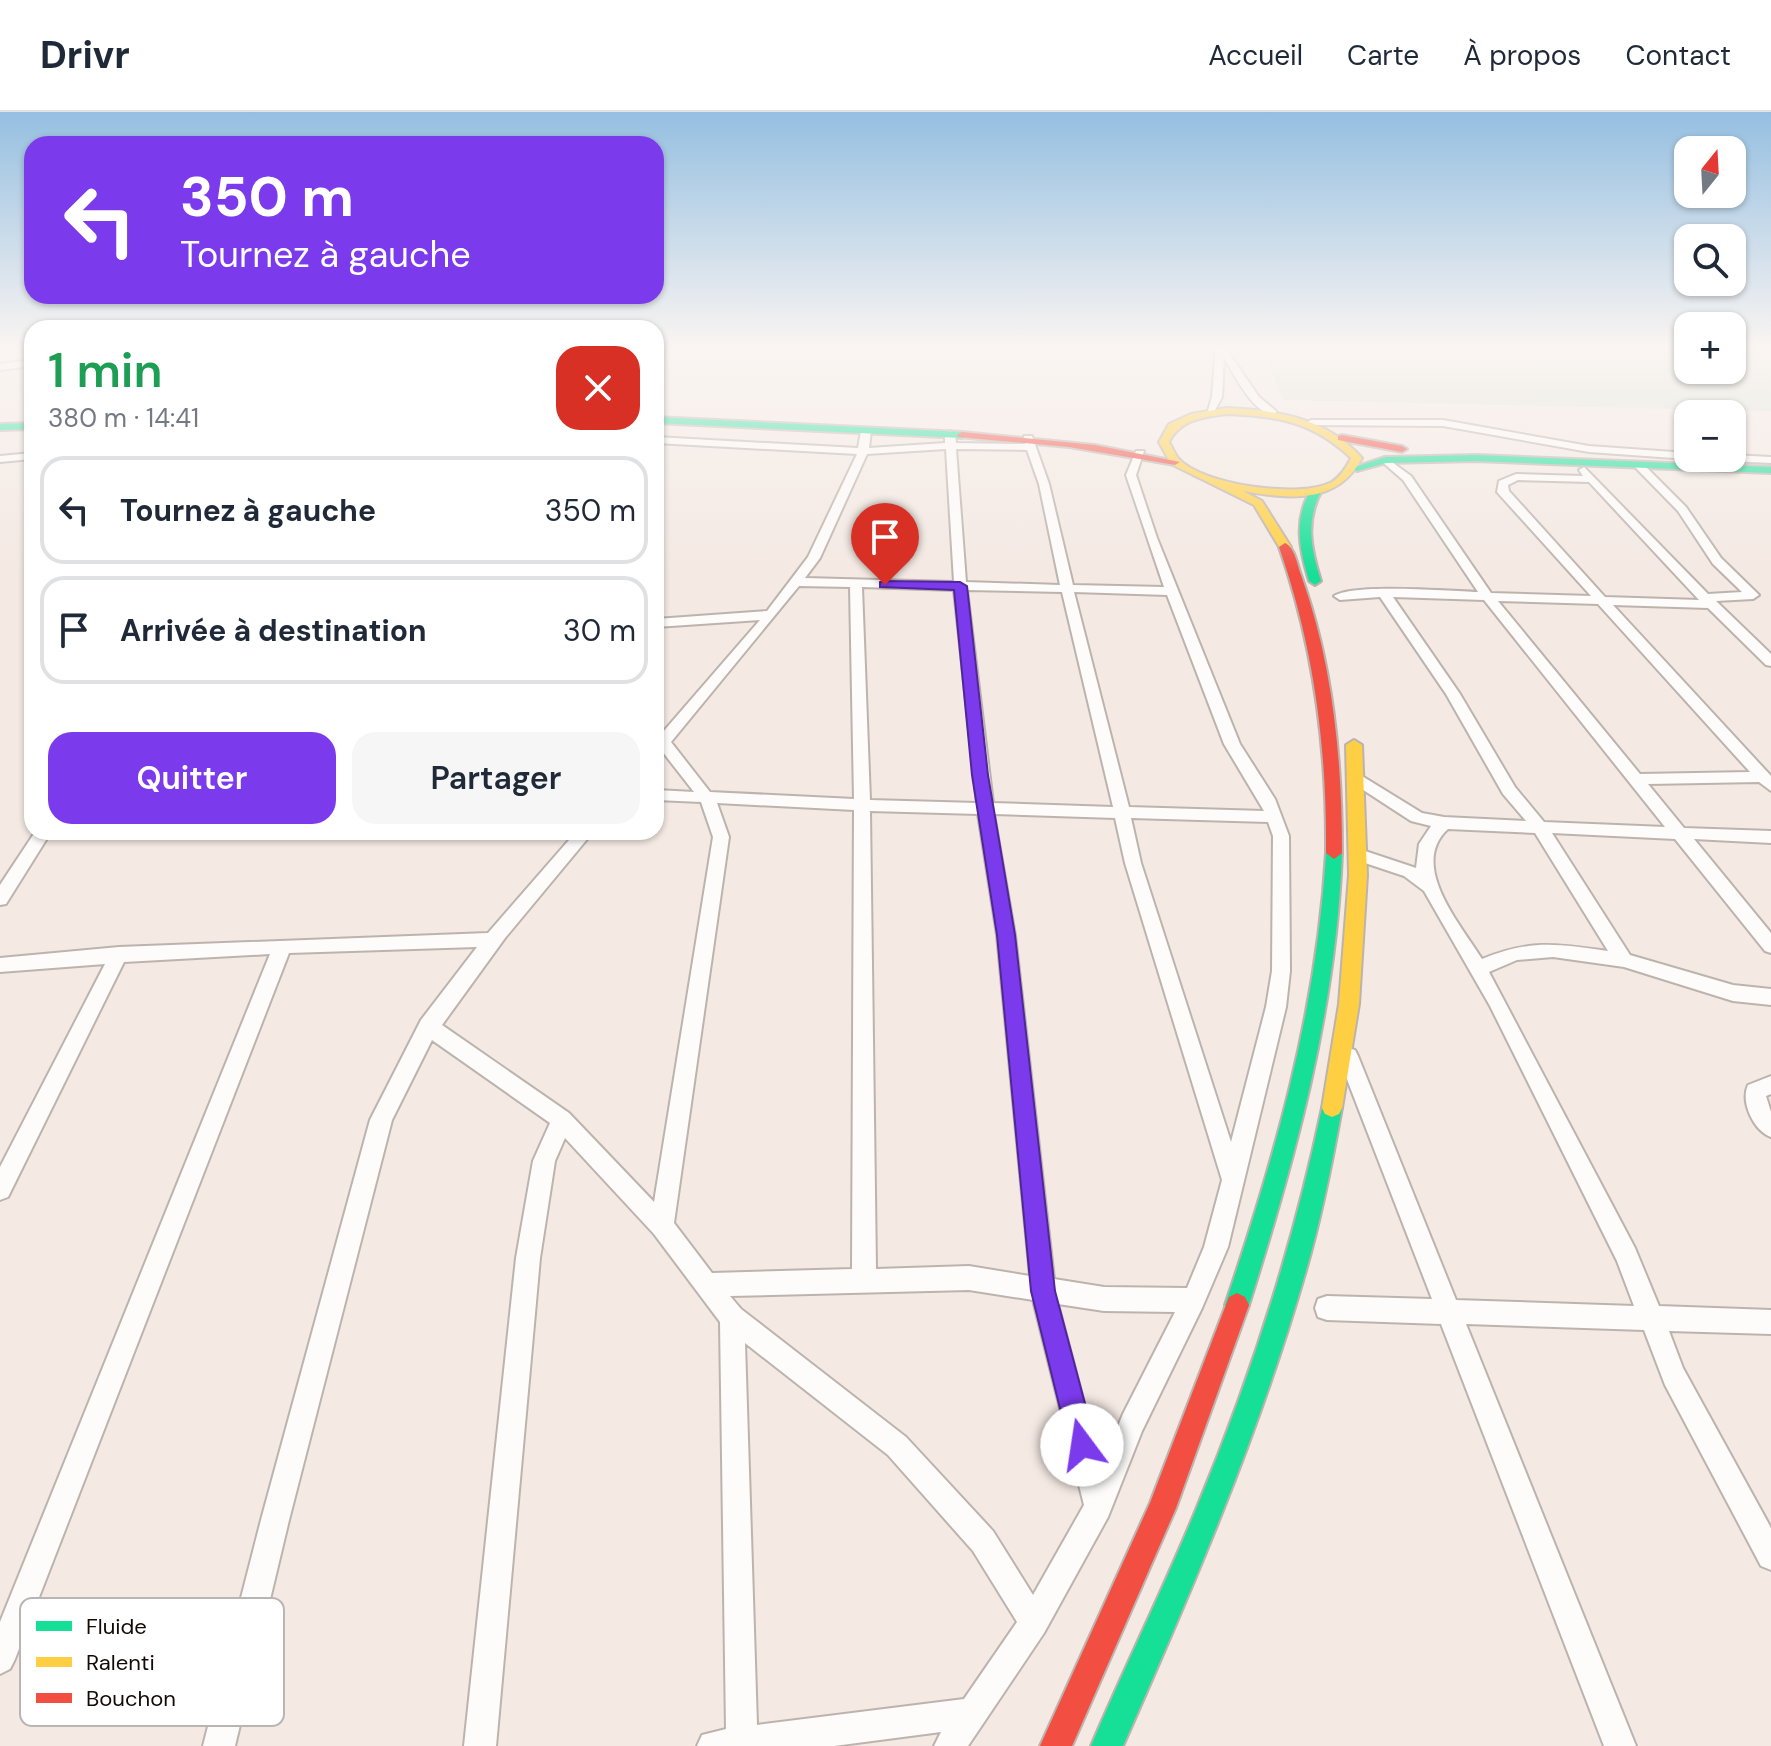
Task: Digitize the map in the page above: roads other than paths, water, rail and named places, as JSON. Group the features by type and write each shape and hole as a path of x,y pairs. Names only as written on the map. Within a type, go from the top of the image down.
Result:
{"main road":[{"path":"699,422 866,431 949,440 1033,441 1124,437 1167,430 1181,422"},
{"path":"1311,423 1342,438 1476,458"},
{"path":"0,427 24,426"},
{"path":"1167,430 1163,440 1165,450 1175,462"},
{"path":"1342,438 1357,458 1357,468"},
{"path":"1033,441 1140,453 1175,462 1198,475 1231,486 1275,492 1316,490 1349,477 1357,468 1385,460 1476,458 1771,470"},
{"path":"1056,1746 1097,1661 1176,1479 1218,1368 1292,1129 1322,973 1331,906 1335,832 1333,747 1327,689 1314,635 1285,548 1260,505 1231,486"},
{"path":"1316,490 1306,506 1305,550 1331,599"},
{"path":"1107,1746 1158,1635 1237,1439 1275,1327 1300,1239 1345,1047 1359,855 1352,727"}],"street":[{"path":"1311,423 1443,423 1589,449 1674,455"},
{"path":"664,736 771,615 814,558 863,451 866,431"},
{"path":"664,440 863,451 949,440 960,586 985,809 1006,935 1043,1291 1098,1507"},
{"path":"1033,441 1133,863 1232,1181"},
{"path":"950,1746 1034,1623 1098,1507 1132,1423 1194,1300 1216,1247 1276,1007 1281,971 1281,836 1275,817 1232,744 1151,538 1132,479 1133,465 1140,453"},
{"path":"0,459 24,457"},
{"path":"1746,459 1771,460"},
{"path":"1385,460 1407,478 1487,596 1771,946"},
{"path":"1577,462 1708,601 1771,662"},
{"path":"1331,599 1384,593 1601,602 1708,601 1753,595 1717,561 1682,509 1637,464"},
{"path":"1591,479 1516,477 1503,483 1502,488 1601,602 1767,781"},
{"path":"798,582 1173,591"},
{"path":"856,584 862,805 864,1280"},
{"path":"1384,593 1453,694 1509,790 1539,826 1624,960"},
{"path":"664,622 771,615"},
{"path":"662,1226 721,837 720,825 705,797 664,741"},
{"path":"1357,778 1417,817 1444,823 1771,837"},
{"path":"1635,779 1767,781"},
{"path":"664,795 862,805 1275,817"},
{"path":"1444,823 1427,841 1424,853 1423,868 1430,887 1477,969 1627,1256 1649,1320 1674,1376 1771,1556"},
{"path":"0,899 38,840"},
{"path":"256,1598 381,1120 396,1082 428,1026 493,940 578,840"},
{"path":"1359,855 1410,872 1430,887"},
{"path":"0,965 119,954 493,940"},
{"path":"24,1598 282,946"},
{"path":"1477,969 1515,953 1553,950 1624,960 1733,993 1771,997"},
{"path":"0,1190 119,954"},
{"path":"428,1026 562,1120 662,1226 732,1318 897,1446 983,1541 1034,1623"},
{"path":"1345,1047 1620,1746"},
{"path":"1771,1085 1755,1091 1759,1112 1771,1128"},
{"path":"480,1746 528,1258 544,1161 562,1120"},
{"path":"707,1285 969,1278 1104,1299 1194,1300"},
{"path":"1327,1308 1771,1322"},
{"path":"732,1318 728,1743 972,1713"},
{"path":"0,1659 20,1608"},
{"path":"219,1746 224,1726"}]}
